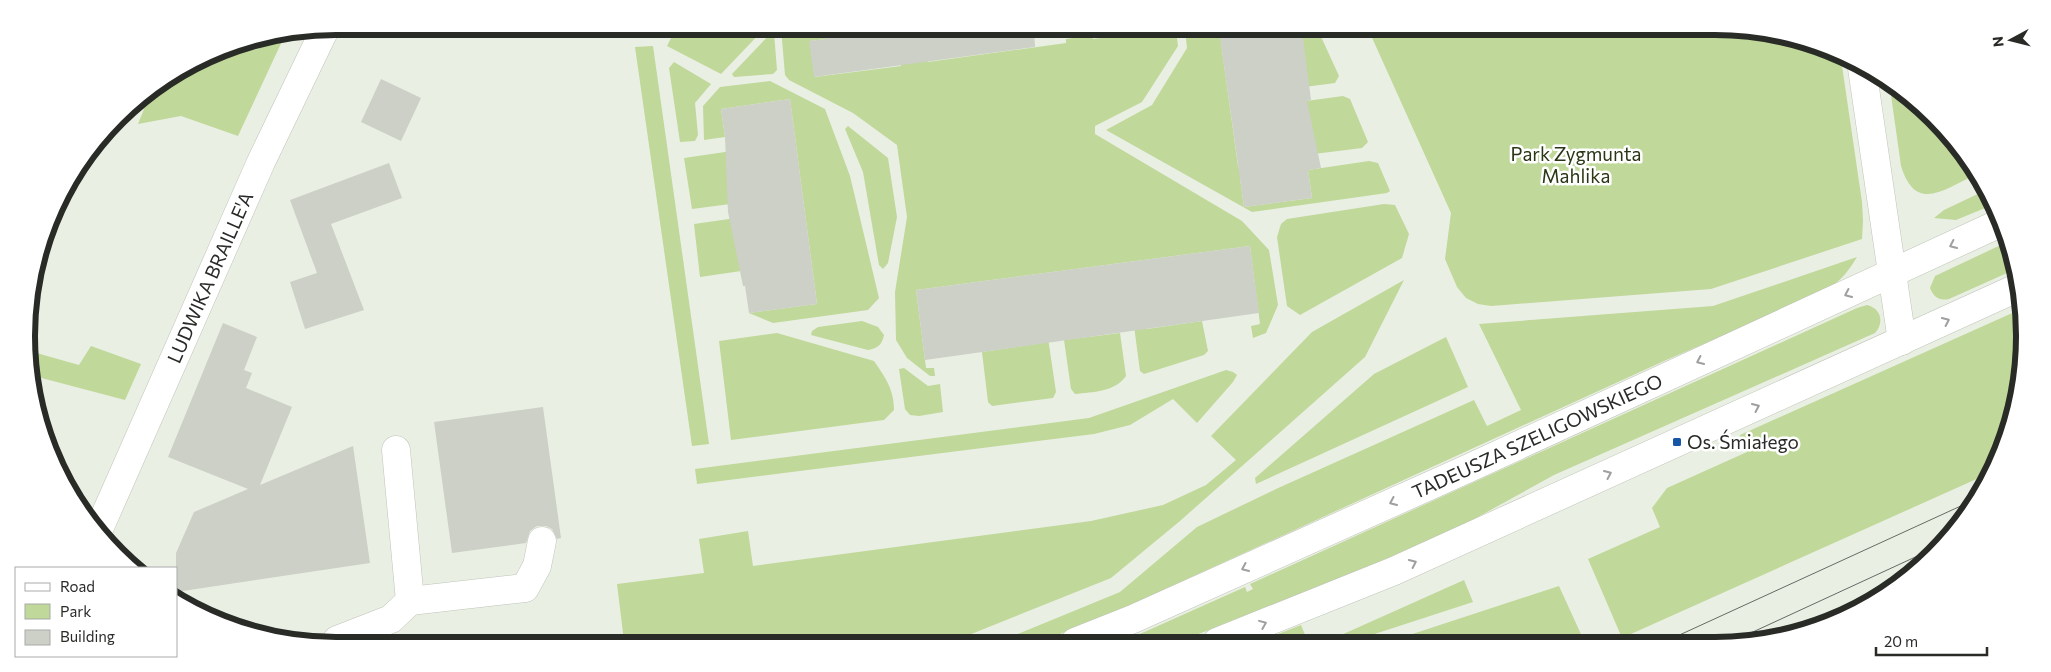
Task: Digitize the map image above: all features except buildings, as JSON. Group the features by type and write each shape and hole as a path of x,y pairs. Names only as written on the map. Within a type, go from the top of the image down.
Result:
{"street":[{"name":"LUDWIKA BRAILLE'A","path":"101,524 261,162 320,36"},
{"path":"1862,73 1902,341"},
{"name":"TADEUSZA SZELIGOWSKIEGO","path":"1088,637 1133,619 1458,473 1995,226"},
{"path":"1229,637 1394,571 2012,290"},
{"path":"396,450 410,601"},
{"path":"345,637 391,619 410,601 525,588 537,566 542,541"}],"green space":[{"path":"672,35 758,35 721,74 667,46"},
{"path":"769,35 774,35 777,70 773,74 734,77 732,74"},
{"path":"782,35 825,35 825,39 810,41 815,77 901,66 900,61 927,57 928,62 1066,43 1066,39 1093,35 1093,39 1124,35 1177,35 1178,46 1142,102 1095,126 1095,134 1242,221 1269,250 1278,305 1266,333 1253,338 1251,326 1260,324 1250,246 916,290 926,368 934,368 935,376 930,376 907,358 896,340 895,292 907,217 897,145 853,113 789,80 785,75"},
{"path":"1186,35 1225,35 1226,42 1221,43 1238,166 1244,177 1240,178 1244,207 1312,198 1308,170 1369,161 1378,163 1390,191 1387,193 1252,212 1106,130 1152,105 1187,48"},
{"path":"1290,35 1320,35 1339,76 1335,83 1297,88"},
{"name":"Park Zygmunta Mahlika","path":"1371,35 1735,36 1793,45 1842,63 1862,202 1862,239 1711,289 1491,306 1478,304 1466,298 1457,287 1445,259 1451,213"},
{"path":"283,40 238,136 181,116 138,124 147,103 185,75 236,52 259,49 258,45"},
{"path":"653,46 709,444 692,446 635,47"},
{"path":"674,62 711,84 695,103 698,135 695,141 680,142 669,68"},
{"path":"770,81 825,109 850,176 879,298 868,310 773,323 749,313 817,304 790,99 721,109 725,137 704,140 703,106 720,87"},
{"path":"1891,92 1928,123 1954,153 1970,177 1942,191 1923,194 1915,190 1907,181 1901,166"},
{"path":"1343,96 1350,99 1368,142 1362,148 1306,155 1299,102"},
{"path":"848,126 888,158 897,217 888,263 883,269 879,265 863,172 845,129"},
{"path":"732,151 738,203 692,209 684,158"},
{"path":"1980,193 1987,207 1956,220 1934,218 1944,210"},
{"path":"1384,204 1395,205 1409,234 1402,258 1300,315 1287,306 1277,237 1281,224 1287,219"},
{"path":"736,218 748,270 700,277 694,224"},
{"path":"2002,245 2009,272 1949,299 1939,299 1933,294 1930,288 1935,276"},
{"path":"1857,257 1840,279 1817,295 1664,361 1126,607 1053,637 1011,637 1120,592 1197,527 1276,489 1474,400 1487,426 1521,410 1479,324 1713,306"},
{"path":"1404,280 1365,357 1180,521 1111,578 964,637 624,637 617,584 704,573 699,539 748,531 753,566 1091,521 1163,505 1206,485 1236,460 1211,436 1312,332"},
{"path":"1867,305 1876,310 1880,317 1880,325 1875,333 1554,475 1449,533 1284,602 1190,637 1133,637 1245,587 1247,592 1253,589 1250,584"},
{"path":"2015,312 2015,356 2010,395 2000,433 1981,477 1622,637 1588,559 1660,527 1652,508 1667,488 1747,452 1740,435"},
{"path":"862,321 878,327 884,335 881,344 877,347 868,350 811,335 812,331 818,327"},
{"path":"1202,321 1208,351 1204,355 1144,374 1140,371 1134,326 1147,329"},
{"path":"777,333 874,361 891,389 894,410 884,420 731,440 719,341"},
{"path":"1120,333 1126,376 1110,388 1096,392 1075,394 1071,389 1064,340"},
{"path":"1446,337 1468,387 1256,484 1255,478 1374,374"},
{"path":"1048,338 1056,392 1053,398 992,406 988,402 982,352 1036,344"},
{"path":"91,346 141,364 125,400 38,377 36,353 79,365"},
{"path":"904,368 928,386 940,384 943,412 919,416 910,415 905,409 899,369"},
{"path":"1226,370 1237,375 1197,423 1173,399 1130,425 1094,434 697,484 695,469 1089,418"},
{"path":"1464,580 1473,602 1365,637 1337,637"},
{"path":"1559,586 1582,637 1403,637"},
{"path":"1301,625 1306,637 1271,637"}],"tram line":[{"path":"1675,637 1964,505"},
{"path":"1747,635 1923,554"}],"place":[{"name":"Os. Śmiałego","path":"1677,442"}]}
